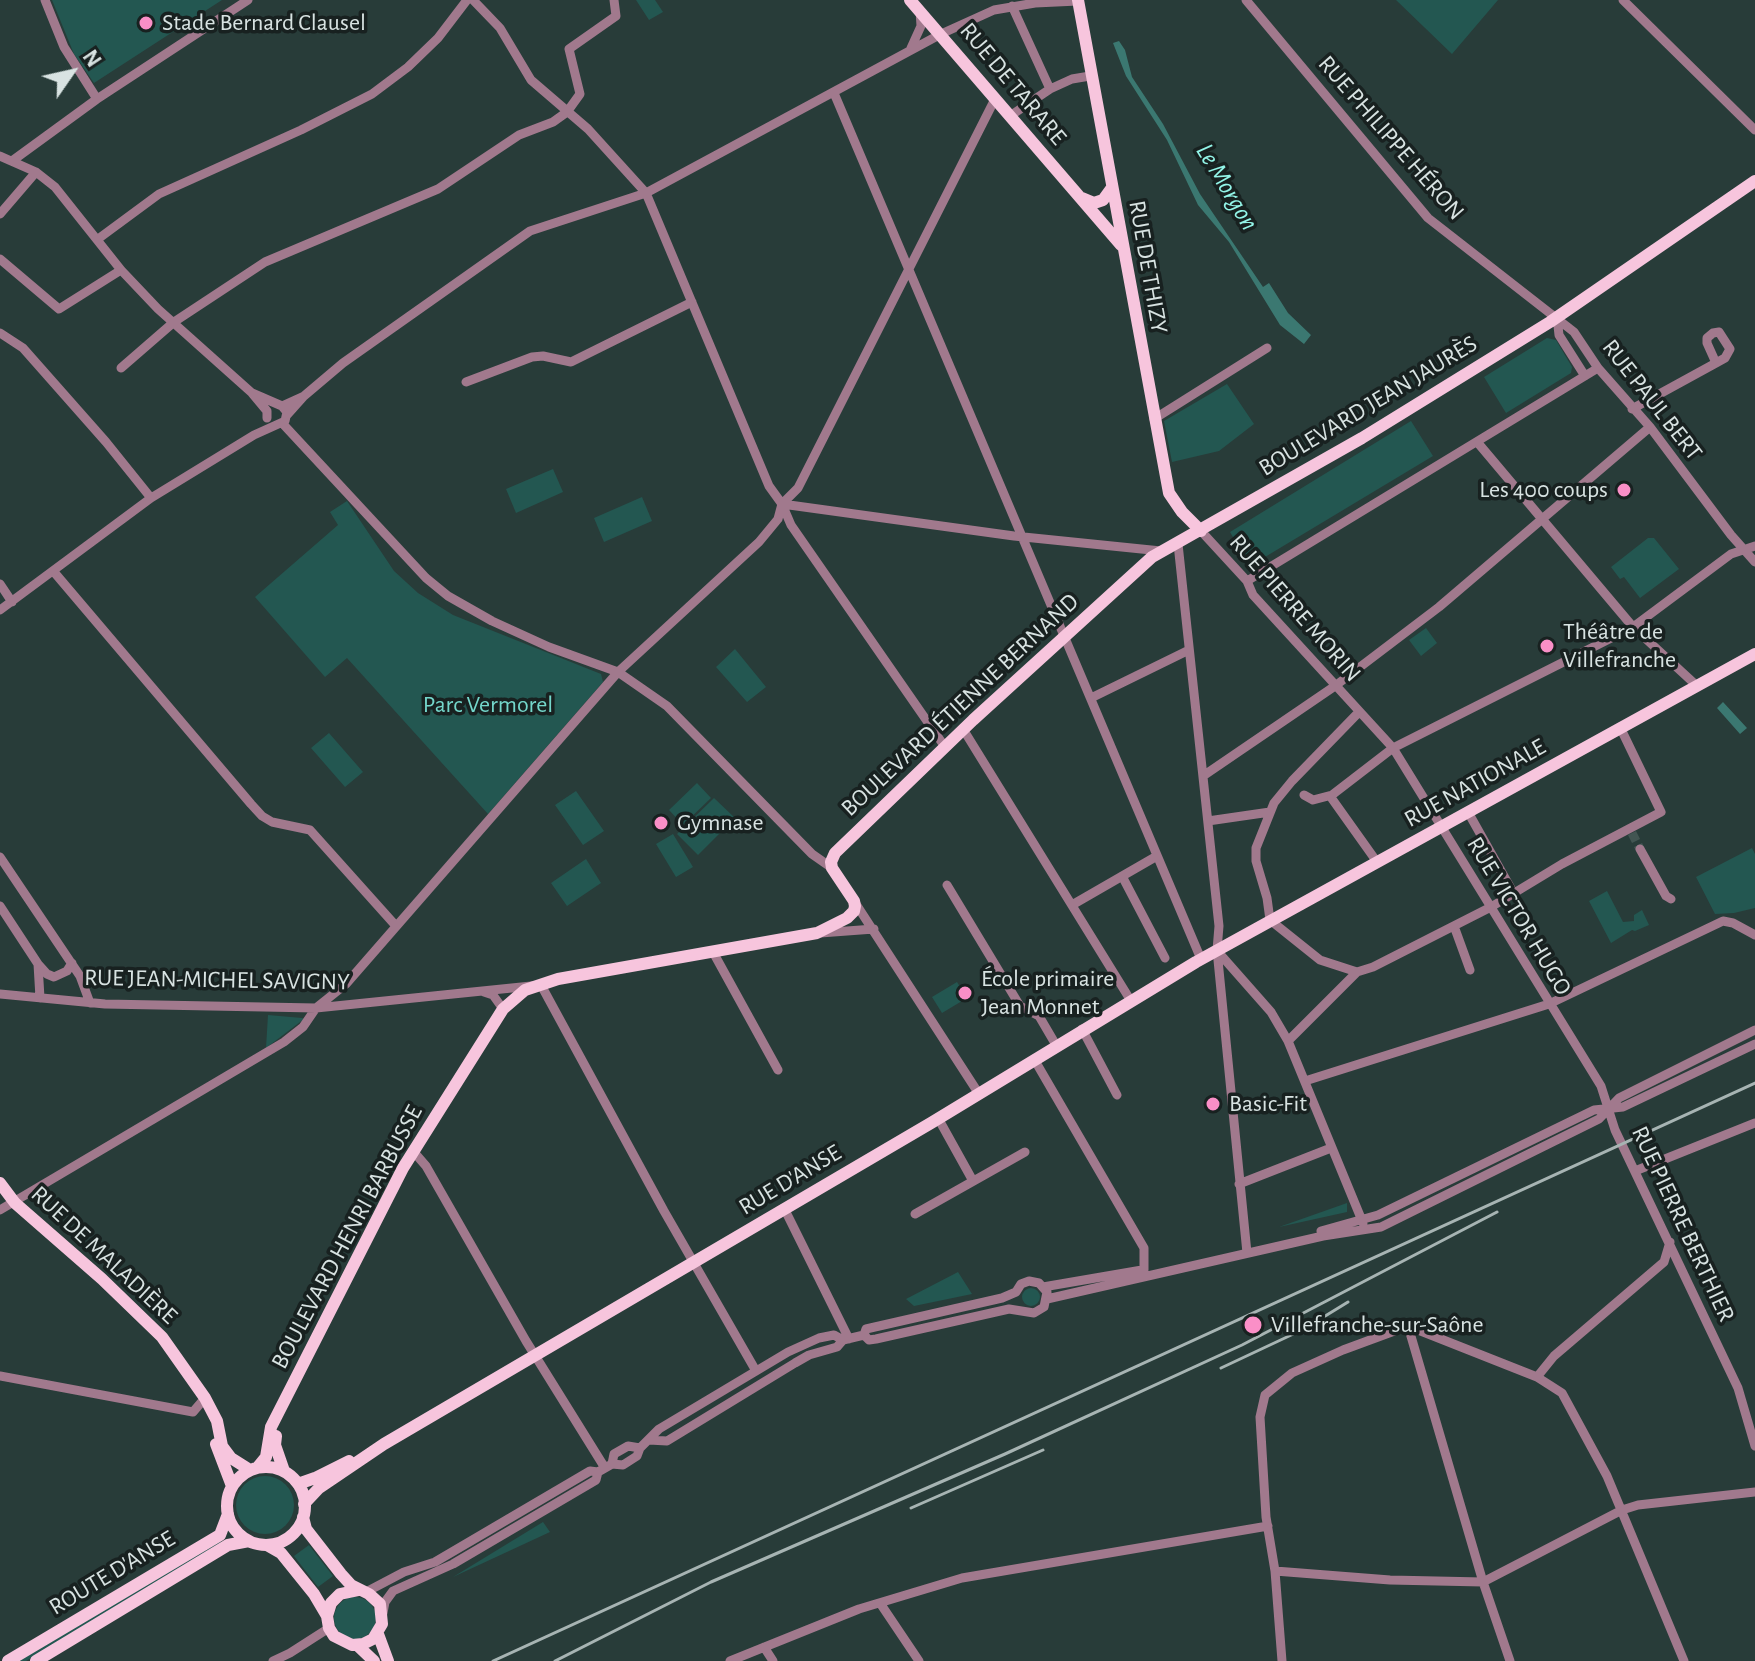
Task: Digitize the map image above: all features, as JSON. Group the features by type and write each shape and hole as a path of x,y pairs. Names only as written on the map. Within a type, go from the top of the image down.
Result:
{"main road":[{"name":"RUE DE THIZY","path":"1078,0 1169,493 1201,531"},
{"name":"RUE DE TARARE","path":"915,5 1121,245"},
{"name":"BOULEVARD JEAN JAURÈS","path":"1178,544 1362,438 1557,317 1755,181"},
{"path":"1081,197 1094,203 1103,200 1111,189"},
{"name":"BOULEVARD ÉTIENNE BERNAND","path":"832,868 835,853 963,729 1161,551 1178,544"},
{"name":"RUE NATIONALE","path":"1217,950 1755,654"},
{"path":"832,868 854,901"},
{"name":"RUE JEAN-MICHEL SAVIGNY","path":"507,1005 525,990 558,979 817,933 847,918 854,911 854,901"},
{"name":"RUE D'ANSE","path":"304,1510 319,1488 384,1444 979,1094 1217,950"},
{"name":"BOULEVARD HENRI BARBUSSE","path":"253,1469 266,1457 271,1427 413,1151 507,1005"},
{"name":"RUE DE MALADIÈRE","path":"0,1183 15,1203 102,1279 162,1337 205,1398 217,1421 222,1446 231,1458 253,1469"},
{"name":"RUE DE MALADIÈRE","path":"205,1398 222,1464 232,1486"},
{"name":"BOULEVARD HENRI BARBUSSE","path":"284,1405 275,1445 284,1471"},
{"name":"RUE D'ANSE","path":"298,1484 384,1444"},
{"path":"378,1634 368,1642 357,1645 341,1642 285,1558 267,1545 249,1541 235,1530 227,1505 232,1486 253,1469 266,1467 284,1471 298,1484 306,1529 341,1574 380,1604 383,1615 378,1634 388,1661"},
{"path":"267,1545 289,1537 304,1510"},
{"name":"ROUTE D'ANSE","path":"8,1661 220,1535 228,1514"},
{"name":"ROUTE D'ANSE","path":"36,1661 228,1545 249,1541"},
{"path":"328,1622 331,1603 340,1594 363,1591"},
{"path":"357,1645 374,1661"}],"street":[{"path":"45,0 64,47 97,99"},
{"path":"12,161 97,99 248,0"},
{"path":"98,239 159,194 301,130 372,94 408,67 438,38 467,0"},
{"path":"473,0 500,28 531,80 588,129 646,193 769,486 782,504 791,525 945,747"},
{"path":"121,368 174,322 265,262 438,189 519,135 553,122 567,112 580,94 569,49 616,16 614,0"},
{"path":"0,610 151,498 254,435 343,363 530,231 646,193 941,34 994,10 1078,0"},
{"name":"RUE PHILIPPE HÉRON","path":"1246,0 1428,218 1557,317"},
{"path":"1623,0 1755,130"},
{"path":"909,52 921,26 915,5"},
{"path":"1012,6 1050,89"},
{"path":"1010,116 1050,89 1072,79 1090,76"},
{"path":"834,93 1201,959"},
{"path":"337,1006 336,1001 346,984 618,672 759,542 778,519 782,504 798,488 995,99"},
{"path":"0,156 36,172 55,187 121,270 277,415 426,578 448,596 510,630 618,672 667,706 812,854 832,868"},
{"path":"0,214 36,172"},
{"path":"0,259 59,309 121,270"},
{"path":"466,382 532,357 571,362 692,302"},
{"name":"RUE PAUL BERT","path":"1557,317 1574,332 1598,368 1650,427 1755,562"},
{"name":"RUE PAUL BERT","path":"1557,317 1559,335 1585,376"},
{"path":"0,333 23,348 151,498"},
{"path":"1154,419 1267,348"},
{"path":"1632,409 1716,363"},
{"path":"1247,581 1598,368"},
{"path":"1203,776 1335,686 1439,607 1650,427"},
{"path":"1478,443 1633,627 1696,685"},
{"path":"782,504 1024,537 1161,551"},
{"name":"RUE PIERRE MORIN","path":"1201,531 1247,581 1253,595 1359,712"},
{"path":"1178,544 1219,926 1217,950 1246,1251"},
{"path":"1304,795 1313,800 1330,796 1393,748 1633,627 1731,554 1755,546"},
{"path":"54,572 262,816 272,822 310,830 396,926"},
{"path":"0,584 12,602"},
{"path":"1091,698 1189,650"},
{"path":"1357,972 1320,960 1270,920 1256,861 1256,848 1270,812 1292,781 1359,712"},
{"name":"RUE VICTOR HUGO","path":"1359,712 1393,748 1602,1089 1609,1108"},
{"path":"1288,1041 1357,972 1373,967 1491,907 1562,864 1631,831 1661,812 1620,727"},
{"path":"963,729 1131,1001"},
{"path":"1330,796 1377,862"},
{"path":"1208,821 1270,812"},
{"path":"1468,812 1514,894"},
{"path":"1640,849 1666,896 1671,899"},
{"path":"1072,905 1157,856"},
{"path":"0,857 72,963 90,1003"},
{"path":"1122,876 1165,958"},
{"path":"947,885 1020,1006 1039,1016 1056,1045"},
{"path":"854,901 979,1094"},
{"path":"0,906 47,974 54,977 67,971 72,963"},
{"path":"1305,1081 1549,1004 1723,921 1755,935"},
{"path":"1454,926 1470,970"},
{"name":"RUE JEAN-MICHEL SAVIGNY","path":"817,933 874,929"},
{"path":"1217,950 1271,1012 1288,1041 1363,1224"},
{"path":"713,952 778,1070"},
{"path":"38,964 40,998"},
{"path":"0,1210 284,1042 303,1027 316,1008 346,984"},
{"path":"541,985 664,1211 756,1371"},
{"name":"RUE JEAN-MICHEL SAVIGNY","path":"0,994 90,1003 316,1008 541,985"},
{"path":"481,991 507,1005"},
{"path":"1082,1029 1117,1095"},
{"path":"1609,1108 1619,1098 1755,1030"},
{"path":"1047,1299 1363,1224 1594,1110 1623,1107 1755,1044"},
{"path":"1034,1059 1144,1248 1144,1270"},
{"name":"RUE PIERRE BERTHIER","path":"1609,1108 1615,1130 1738,1388 1755,1446"},
{"path":"938,1118 973,1181"},
{"path":"1635,1171 1755,1123"},
{"path":"1239,1184 1331,1148"},
{"path":"413,1151 426,1166 534,1354 605,1468"},
{"path":"915,1214 1025,1152"},
{"path":"784,1208 817,1287 846,1339"},
{"path":"1537,1377 1554,1356 1664,1262 1670,1242"},
{"path":"1043,1287 1246,1251"},
{"path":"864,1335 869,1340 1005,1309 1035,1313 1044,1307 1047,1299 1043,1287 1037,1282 1021,1284 1015,1299 1020,1309"},
{"path":"864,1335 866,1329 1002,1298 1016,1292"},
{"path":"1408,1326 1483,1582 1510,1661"},
{"path":"1282,1661 1260,1417 1265,1395 1292,1373 1408,1326 1537,1377 1562,1393 1622,1510 1684,1661"},
{"path":"383,1615 385,1602 393,1591 453,1564 596,1480 614,1454 628,1446 640,1448 659,1429 756,1371 819,1338 834,1335 846,1339"},
{"path":"649,1440 667,1441 809,1355 864,1335"},
{"path":"0,1376 193,1412 205,1398"},
{"path":"363,1591 435,1562 590,1471 605,1468"},
{"path":"1275,1571 1390,1580 1483,1582 1622,1510 1638,1505 1755,1492"},
{"path":"730,1661 859,1609 962,1578 1268,1526"},
{"path":"880,1603 919,1661"},
{"path":"273,1661 290,1653 328,1622"},
{"path":"764,1647 773,1661"}],"green space":[{"path":"52,0 222,0 94,83 74,54"},
{"path":"636,0 655,0 663,12 649,20"},
{"path":"1396,0 1498,0 1452,54"},
{"path":"1547,338 1556,340 1572,367 1571,373 1506,413 1484,377"},
{"path":"1227,384 1254,424 1219,451 1172,462 1164,421"},
{"path":"1411,421 1433,456 1250,566 1230,532"},
{"path":"553,469 563,492 516,513 506,489"},
{"path":"642,497 652,521 604,542 594,518"},
{"name":"Parc Vermorel","path":"347,501 394,571 418,593 453,615 601,674 603,682 488,814 347,658 325,677 255,597 338,525 330,512"},
{"path":"1648,538 1654,538 1679,569 1640,598 1624,577 1620,579 1611,567"},
{"path":"1426,628 1437,643 1421,656 1409,640"},
{"path":"735,649 766,687 747,702 716,667"},
{"path":"329,733 363,772 345,787 311,748"},
{"path":"697,783 711,798 683,825 669,810"},
{"path":"576,791 604,831 583,845 555,805"},
{"path":"714,798 735,818 698,855 677,834"},
{"path":"673,834 693,867 676,877 656,844"},
{"path":"1752,848 1755,854 1755,908 1715,914 1696,877"},
{"path":"586,859 601,883 567,906 551,883"},
{"path":"1607,891 1623,922 1634,921 1634,915 1642,910 1649,925 1632,930 1611,943 1589,901"},
{"path":"957,982 967,998 942,1013 932,997"},
{"path":"268,1015 302,1018 304,1019 266,1048"},
{"path":"1347,1203 1347,1212 1279,1227"},
{"path":"958,1272 972,1294 914,1306 906,1299"},
{"path":"1027,1288 1035,1288 1040,1297 1038,1304 1027,1306 1022,1301 1022,1293"},
{"path":"265,1476 286,1484 294,1505 286,1526 265,1534 244,1526 236,1505 244,1484"},
{"path":"543,1522 550,1532 453,1577"},
{"path":"221,1541 185,1567 26,1661 17,1661"},
{"path":"309,1545 333,1576 318,1587 294,1556"},
{"path":"355,1597 370,1603 376,1618 370,1633 355,1639 340,1633 334,1618 340,1603"}],"shaded area":[{"path":"1119,41 1125,50 1132,77 1163,124 1200,194 1263,287 1269,283 1288,313 1311,335 1304,344 1280,325 1229,242 1198,205 1167,140 1126,76 1113,43"},
{"path":"1723,702 1747,728 1740,734 1717,708"}],"tunnel":[{"path":"1632,833 1640,849"}],"railway":[{"path":"493,1661 1755,1083"},
{"path":"555,1661 711,1582 1005,1454 1242,1345 1497,1212"},
{"path":"1221,1368 1304,1329 1348,1302"},
{"path":"911,1508 1043,1450"}],"place":[{"name":"Stade Bernard Clausel","path":"146,23"},
{"name":"Les 400 coups","path":"1624,490"},
{"name":"Théâtre de Villefranche","path":"1547,646"},
{"name":"Gymnase","path":"661,823"},
{"name":"École primaire Jean Monnet","path":"965,993"},
{"name":"Basic-Fit","path":"1213,1104"},
{"name":"Villefranche-sur-Saône","path":"1253,1325"}],"water label":[{"name":"Le Morgon","path":"1227,187"}]}
